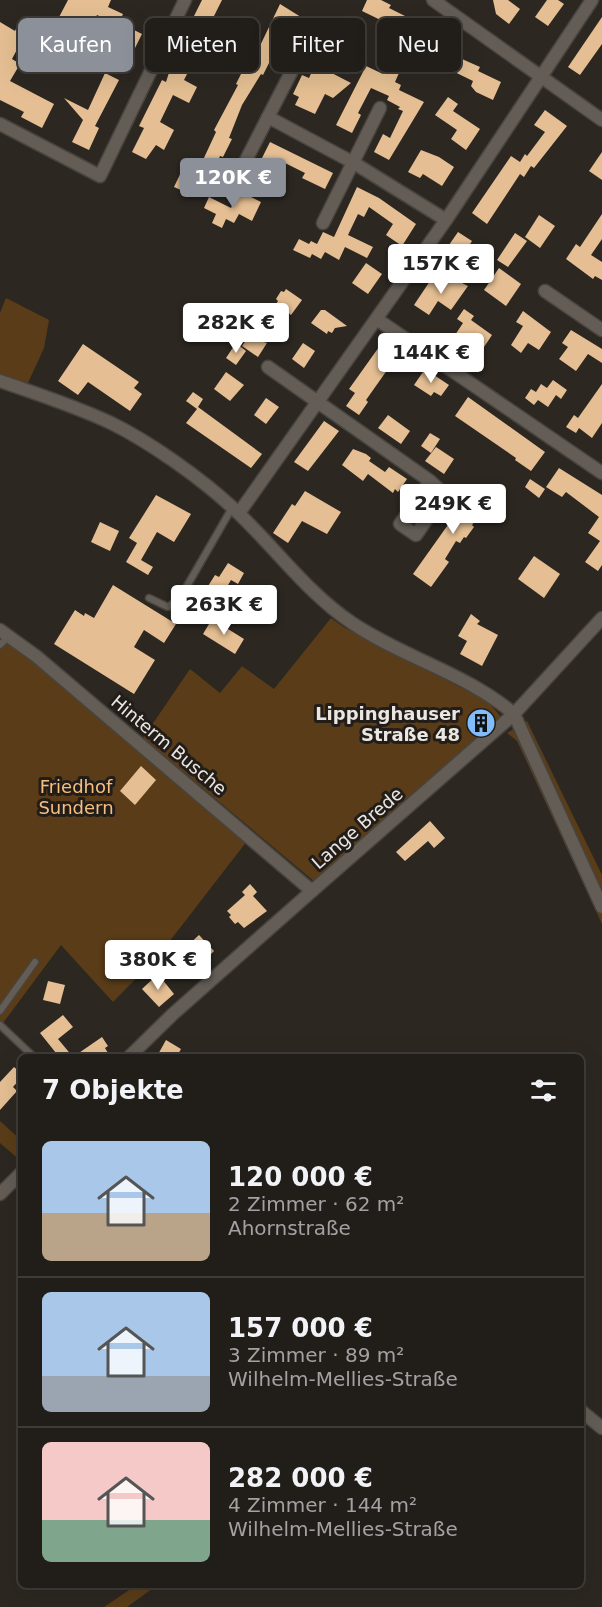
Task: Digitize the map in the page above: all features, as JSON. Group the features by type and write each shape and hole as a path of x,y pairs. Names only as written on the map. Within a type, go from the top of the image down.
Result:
{"street":[{"path":"0,124 100,176 185,0"},
{"path":"433,0 602,120"},
{"path":"236,511 378,320 592,0"},
{"path":"238,176 291,72"},
{"path":"323,223 380,108"},
{"path":"268,117 354,163 446,220"},
{"path":"545,291 602,330"},
{"path":"378,320 602,472"},
{"path":"268,367 430,482"},
{"path":"0,381 74,407 131,434 162,454 236,511 314,592 346,618 393,646 462,679 496,699 514,714 602,907"},
{"name":"Lange Brede","path":"132,1054 173,1014 514,714 602,618"},
{"name":"Hinterm Busche","path":"3,637 312,891"},
{"path":"0,1194 18,1176"},
{"path":"584,1413 602,1428"}],"lane":[{"path":"149,598 168,607 180,598 236,511"},
{"path":"0,1011 35,962"},
{"path":"0,1025 31,1054"}],"green space":[{"path":"6,298 49,320 44,348 27,385 0,376 0,313"},
{"path":"331,618 345,628 487,701 503,719 315,882 143,738 190,669 220,693 242,666 274,689"},
{"name":"Friedhof Sundern","path":"0,635 16,646 247,841 159,955 113,1002 61,945 0,1027"},
{"path":"527,721 602,875 602,924 517,741 507,733"},
{"path":"0,1121 18,1137 18,1158 0,1143"},
{"path":"132,1588 153,1588 127,1607 104,1607"}],"building":[{"path":"68,0 111,0 108,7 123,14 121,18 103,18 97,15 95,18 59,18"},
{"path":"202,0 222,0 213,18 209,16 208,18 193,18"},
{"path":"367,0 381,0 391,5 389,8 405,16 404,18 377,18 362,11"},
{"path":"493,0 508,0 520,9 509,24 496,14"},
{"path":"547,0 558,0 564,4 548,26 535,17"},
{"path":"280,4 303,18 273,18"},
{"path":"602,17 602,44 580,75 568,67"},
{"path":"0,22 15,31 18,24 18,48 12,59 18,63 18,67 10,81 54,104 42,128 21,117 24,112 0,100"},
{"path":"271,23 269,55 271,59 242,105 229,138 232,139 223,157 220,156 203,195 185,186 183,191 174,187 184,166 193,170 199,158 203,160 216,132 214,130 238,85 236,84 242,72 259,72 259,48"},
{"path":"133,30 142,34 133,52"},
{"path":"461,55 462,59 480,67 478,71 501,82 493,100 476,92 471,86 473,81 455,72 461,72"},
{"path":"366,66 383,74 384,72 399,73 395,82 401,85 399,90 424,102 389,160 374,152 383,134 390,138 403,111 387,100 389,96 371,88 358,113 361,115 352,133 336,125 365,72"},
{"path":"169,72 188,72 184,80 197,87 189,103 173,95 160,122 174,130 164,150 156,145 146,159 132,152 144,128 139,126 162,80 166,82"},
{"path":"312,72 330,72 351,83 333,98 325,94 315,114 295,105 299,97 293,94 302,75 309,78"},
{"path":"105,73 119,80 95,126 99,128 89,150 72,142 83,120 64,98 88,110"},
{"path":"448,97 458,104 453,111 480,129 466,150 451,139 457,130 435,115"},
{"path":"545,110 567,126 534,168 531,166 524,177 520,174 487,224 472,213 511,156 520,162 545,132 534,125"},
{"path":"270,142 333,173 325,189 302,178 305,173 283,162 277,173 259,164"},
{"path":"421,150 439,157 454,167 442,186 423,174 420,178 408,172"},
{"path":"602,152 602,180 589,171"},
{"path":"357,187 379,198 416,224 402,246 386,235 393,224 369,207 364,217 358,214 348,235 373,247 367,258 345,247 339,260 325,252 321,259 312,254 310,258 293,250 299,239 309,244 311,241 317,244 323,232 334,237"},
{"path":"239,191 261,202 252,221 239,214 234,223 226,219 222,228 212,223 216,214 204,208 209,197 231,208"},
{"path":"602,214 602,239 591,255 602,262 602,280 595,276 593,279 566,259 576,244 580,247"},
{"path":"539,215 555,226 540,248 525,237"},
{"path":"458,232 472,241 457,265 442,255"},
{"path":"515,233 527,241 508,267 497,260"},
{"path":"366,263 382,274 368,294 352,283"},
{"path":"499,268 521,284 506,306 484,290"},
{"path":"450,277 468,286 451,310 438,301 429,315 414,305 430,281 437,285"},
{"path":"286,289 302,300 291,315 276,304 281,291 284,292"},
{"path":"464,309 474,316 471,320 492,335 484,347 478,343 475,347 470,343 465,351 451,341 463,323 457,319"},
{"path":"321,310 325,310 347,326 335,328 332,333 328,331 327,334 311,323"},
{"path":"523,311 551,332 539,350 528,343 521,353 511,345 523,326 516,322"},
{"path":"254,329 267,338 264,342 267,343 258,357 242,346"},
{"path":"571,330 602,349 602,363 588,354 576,371 559,359 568,347 562,343"},
{"path":"236,343 246,351 236,365 226,358"},
{"path":"303,343 315,351 304,368 292,359"},
{"path":"83,344 139,382 134,388 142,394 130,411 88,382 78,395 58,381"},
{"path":"379,347 395,359 366,400 368,402 359,415 346,406 355,393 349,389"},
{"path":"425,369 449,385 441,396 434,392 431,396 414,385"},
{"path":"226,372 244,385 230,401 214,389"},
{"path":"553,380 567,390 561,399 556,395 548,407 538,400 534,405 525,398 531,389 536,392 541,384 547,388"},
{"path":"602,384 602,423 592,438 579,428 576,433 566,427 574,415 578,418"},
{"path":"193,392 203,399 198,407 262,454 251,468 186,423 197,409 186,401"},
{"path":"468,397 545,452 531,471 455,416"},
{"path":"266,398 279,407 266,424 254,415"},
{"path":"388,415 410,431 401,444 378,428"},
{"path":"324,421 339,431 308,471 294,462"},
{"path":"430,433 440,439 431,453 421,446"},
{"path":"436,447 454,459 444,474 425,461"},
{"path":"353,449 366,454 371,458 369,461 385,472 389,467 407,479 398,492 395,489 393,493 368,474 363,481 342,465"},
{"path":"559,468 602,495 602,565 598,571 585,562 600,541 588,533 599,517 566,492 562,497 546,487"},
{"path":"530,479 545,489 539,498 525,487"},
{"path":"477,484 485,485 486,490 493,494 490,501 472,525 474,527 466,538 464,537 460,543 456,541 445,559 449,562 431,587 413,574"},
{"path":"305,491 341,512 327,534 302,521 288,543 273,533 292,504 295,506"},
{"path":"156,495 191,514 174,542 157,532 141,560 153,567 148,575 126,562 137,543 129,538"},
{"path":"100,522 119,531 110,551 91,542"},
{"path":"534,556 560,574 544,598 518,579"},
{"path":"228,563 244,573 238,584 231,580 218,602 203,594 215,575 219,577"},
{"path":"113,585 176,624 164,643 144,630 134,647 155,660 134,694 54,644 75,610 84,616 85,613 94,618"},
{"path":"471,614 480,621 477,624 498,635 482,666 460,654 467,641 458,636"},
{"path":"212,619 244,639 235,654 203,634"},
{"path":"141,766 156,780 135,805 120,791"},
{"path":"430,821 445,838 434,848 428,841 405,861 396,852"},
{"path":"250,884 257,892 253,896 267,911 244,928 238,922 235,924 227,911 245,895 242,892"},
{"path":"199,935 214,951 209,956 209,962 202,962 199,966 184,949"},
{"path":"158,974 174,994 159,1007 142,989"},
{"path":"48,981 65,985 60,1004 43,1000"},
{"path":"63,1015 73,1027 58,1039 70,1054 57,1054 40,1033"},
{"path":"102,1037 108,1046 105,1048 109,1054 77,1054"},
{"path":"166,1040 181,1049 178,1054 158,1054"},
{"path":"14,1067 18,1070 18,1081 13,1087 17,1091 0,1110 0,1082"}],"place":[{"name":"Lippinghauser Straße 48","path":"481,723"}]}
